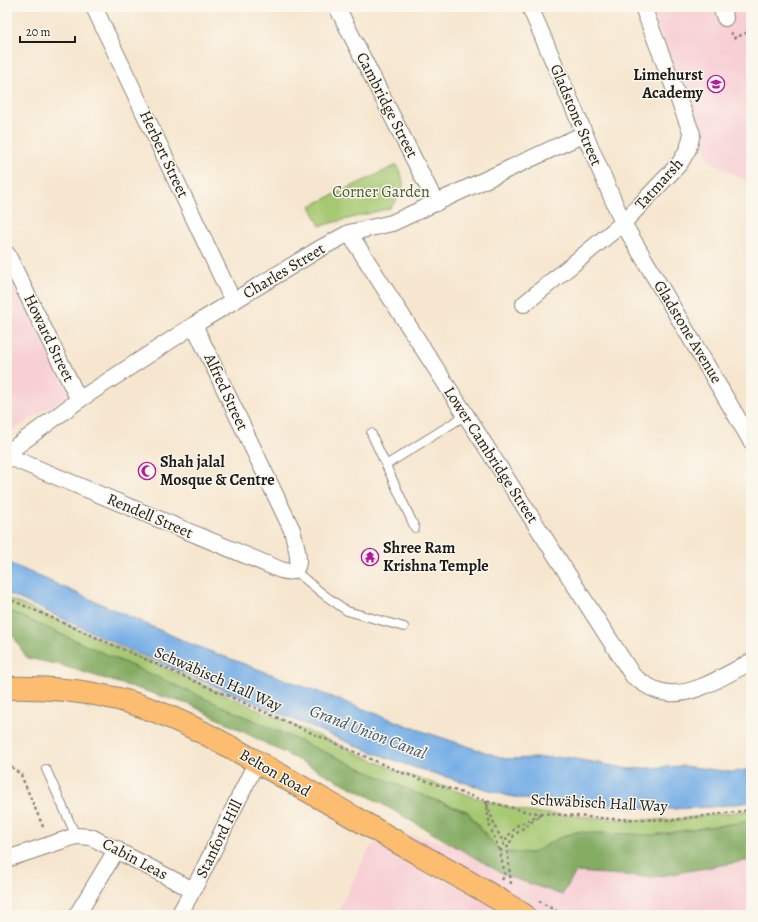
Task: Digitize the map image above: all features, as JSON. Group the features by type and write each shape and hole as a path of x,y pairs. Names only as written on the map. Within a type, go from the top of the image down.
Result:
{"main road":[{"name":"Belton Road","path":"7,688 38,687 79,691 119,699 161,713 199,730 257,761 391,839 502,890 524,915"}],"street":[{"name":"Herbert Street","path":"94,7 233,301"},
{"name":"Cambridge Street","path":"337,7 436,203"},
{"name":"Gladstone Street","path":"530,7 623,223"},
{"name":"Tatmarsh","path":"524,304 623,223 680,163 688,149 692,134 643,7"},
{"name":"Charles Street","path":"7,454 79,400 194,325 349,233 392,223 584,134"},
{"name":"Gladstone Avenue","path":"623,223 751,441"},
{"name":"Lower Cambridge Street","path":"349,233 633,676 650,687 669,693 691,691 751,662"},
{"name":"Howard Street","path":"7,254 79,400"},
{"name":"Alfred Street","path":"194,325 292,530 298,555 298,565 294,570"},
{"name":"Rendell Street","path":"7,454 281,570 288,572 294,570"},
{"name":"Stanford Hill","path":"179,915 257,761"},
{"name":"Cabin Leas","path":"7,859 76,836 92,837 193,890"},
{"path":"77,915 117,849"}],"lane":[{"path":"386,465 466,415"},
{"path":"371,433 415,528"},
{"path":"294,570 323,594 347,611 404,627"},
{"path":"46,769 76,836"}],"path":[{"name":"Schwäbisch Hall Way","path":"7,598 400,772 486,801 541,814 612,819 672,820 751,810"},
{"path":"7,763 21,775 50,844"},
{"path":"486,801 496,829 507,848"},
{"path":"486,801 490,827 500,852 505,875 502,890"},
{"path":"500,852 504,843 518,824 541,814"},
{"path":"502,890 507,848 514,835 541,814"}],"shaded area":[{"name":"Limehurst Academy","path":"651,7 751,7 751,184 710,161"},
{"path":"7,272 69,395 7,433"},
{"path":"397,832 549,866 751,847 751,915 336,915 370,847"}],"green space":[{"name":"Corner Garden","path":"397,165 402,178 403,188 399,197 390,208 320,226 310,206"},
{"path":"7,598 400,772 486,801 528,812 612,819 672,820 751,810 751,821 653,835 576,832 557,839 533,853 500,852 467,811 416,793 7,610"},
{"path":"7,610 416,793 467,812 500,852 533,853 557,839 576,832 653,835 751,821 751,860 654,877 576,872 562,895 505,875 370,797 191,705 60,665 27,658 7,626"}],"water":[{"name":"Grand Union Canal","path":"7,562 191,644 422,731 506,759 565,757 630,769 682,766 733,772 751,769 751,802 710,807 672,809 548,803 509,796 413,767 359,747 132,651 7,593"}],"place":[{"name":"Limehurst Academy","path":"716,84"},
{"name":"Shah jalal Mosque & Centre","path":"147,471"},
{"name":"Shree Ram Krishna Temple","path":"370,557"}]}
